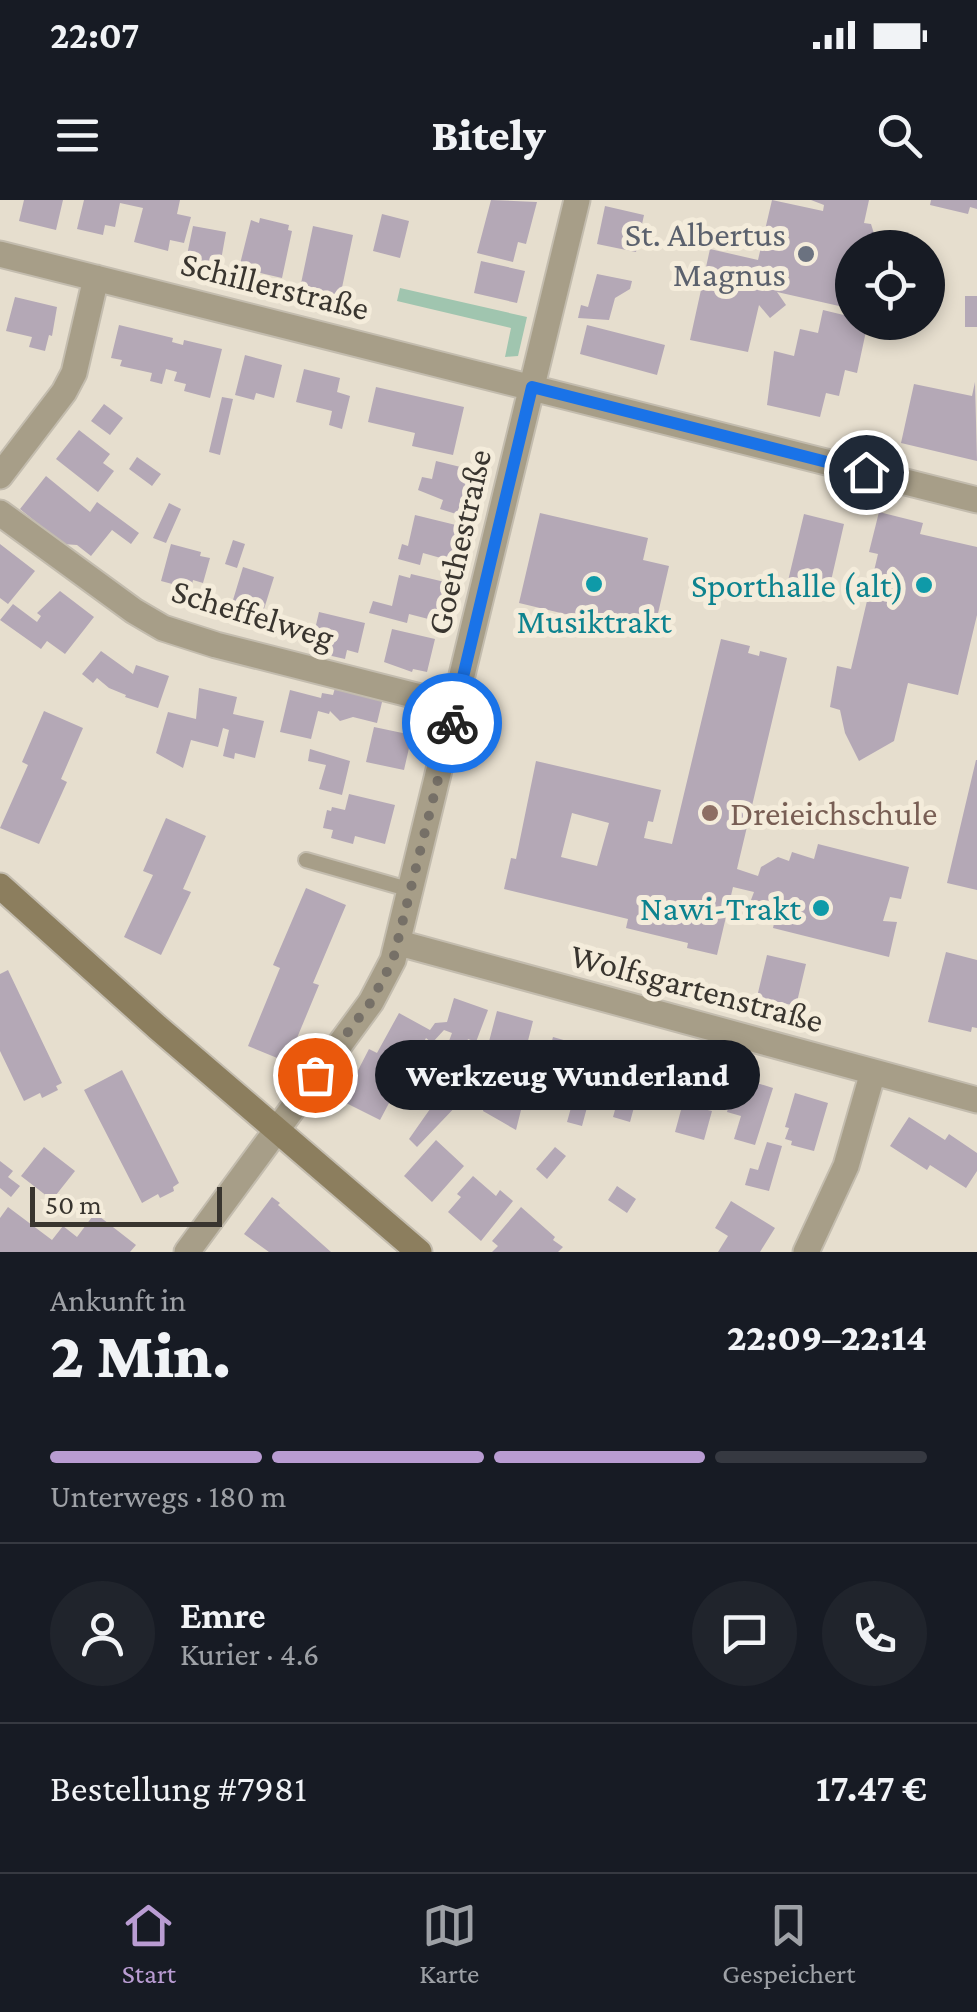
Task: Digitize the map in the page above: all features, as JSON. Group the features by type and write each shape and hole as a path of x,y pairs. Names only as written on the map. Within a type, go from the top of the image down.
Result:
{"main road":[{"path":"0,886 274,1130 419,1252"}],"street":[{"name":"Goethestraße","path":"187,1252 371,1002 385,977 411,890 578,200"},
{"name":"Schillerstraße","path":"0,254 977,500"},
{"path":"0,476 74,373 96,278"},
{"name":"Scheffelweg","path":"0,514 163,628 456,706"},
{"name":"Wolfsgartenstraße","path":"398,942 977,1100"},
{"path":"806,1252 846,1166 873,1072"}],"lane":[{"path":"306,860 411,890"}],"green space":[{"path":"400,288 527,317 518,356 505,357 511,328 397,301"}],"building":[{"path":"24,200 63,200 56,230 19,221"},
{"path":"84,200 180,200 177,214 191,217 184,243 170,240 168,251 134,242 143,208 120,203 115,227 105,225 103,235 77,229"},
{"path":"491,200 537,202 526,244 518,242 513,262 477,253"},
{"path":"772,200 823,211 824,205 811,200 869,200 864,223 871,224 873,230 835,230 835,305 777,292 786,305 770,318 759,305 748,352 690,340 710,249 758,260"},
{"path":"931,200 977,200 977,209 970,207 968,214 930,205"},
{"path":"605,206 644,215 636,252 597,244"},
{"path":"382,214 409,221 400,258 373,251"},
{"path":"260,218 289,225 288,230 292,231 282,278 239,268 251,220 259,223"},
{"path":"193,226 226,232 220,266 186,260"},
{"path":"313,226 353,235 339,302 299,293"},
{"path":"481,261 525,271 517,303 474,293"},
{"path":"597,274 632,281 630,289 615,298 609,320 578,318 581,305 588,307"},
{"path":"965,296 977,296 977,327 965,327"},
{"path":"15,297 57,307 45,351 29,347 32,337 6,331"},
{"path":"823,310 835,313 835,340 864,340 857,373 845,370 839,396 826,393 820,417 767,405 774,351 794,356 800,329 818,333"},
{"path":"119,325 173,338 172,342 183,345 184,340 222,349 210,398 184,391 186,384 174,381 177,372 166,369 162,384 150,381 152,373 120,366 122,360 111,358"},
{"path":"587,325 665,345 657,375 580,354"},
{"path":"245,355 282,365 274,398 256,393 254,400 235,395"},
{"path":"304,369 340,378 337,392 350,396 342,429 329,425 332,411 296,402"},
{"path":"975,382 977,461 901,443 914,384 972,396"},
{"path":"376,387 464,407 453,455 412,446 415,433 368,422"},
{"path":"222,397 233,399 220,455 209,452"},
{"path":"104,404 123,418 110,435 91,421"},
{"path":"79,430 110,454 103,463 114,471 98,492 56,459"},
{"path":"137,457 161,474 152,486 129,469"},
{"path":"436,461 477,471 466,517 440,509 443,500 418,490 422,477 432,479"},
{"path":"46,476 90,512 97,502 139,533 131,544 112,530 91,556 77,545 63,544 20,509"},
{"path":"169,503 181,509 166,543 153,538"},
{"name":"Sporthalle (alt)","path":"879,512 923,523 920,534 977,547 977,615 958,695 908,683 894,741 859,761 845,733 840,710 830,707 837,666 851,669 878,554 869,552"},
{"name":"Musiktrakt","path":"540,513 648,538 643,560 669,566 653,635 519,603"},
{"path":"804,514 844,524 828,594 787,585"},
{"path":"415,515 464,527 455,562 423,553 420,565 398,559 402,544 408,546"},
{"path":"233,540 245,544 237,568 225,564"},
{"path":"0,544 35,571 8,604 0,598"},
{"path":"171,544 210,558 203,583 193,580 191,589 161,581"},
{"path":"243,567 274,577 264,609 233,600"},
{"path":"411,574 449,583 440,622 409,614 407,623 369,613 373,601 392,606 399,575 410,578"},
{"path":"60,591 94,617 65,654 47,641 41,649 0,620 13,604 37,622 41,616 37,613"},
{"path":"319,612 365,623 358,653 347,650 345,659 310,651"},
{"path":"392,629 435,639 427,672 412,672 384,662"},
{"path":"721,639 750,646 748,653 759,656 760,651 787,658 737,869 758,876 761,867 778,857 789,861 792,852 814,859 818,844 909,867 901,899 890,897 883,921 897,922 889,957 773,928 775,919 760,916 751,900 754,892 733,887 717,955 687,948 688,943 626,928 628,919 504,889 511,858 516,859 536,761 661,790 653,822 648,821 644,838 672,844","holes":["572,813 609,823 597,866 561,857"]},
{"path":"101,651 133,674 136,665 169,676 158,708 125,697 97,678 93,683 82,674"},
{"path":"199,688 237,697 233,714 264,721 255,758 235,753 234,759 223,756 229,730 223,728 218,747 191,740 183,768 156,753 168,712 196,719"},
{"path":"335,688 383,698 377,723 353,717 340,721 330,711 318,711 311,739 280,732 290,690 321,698 322,693 333,695"},
{"path":"44,711 83,728 61,779 67,782 39,844 0,828 28,765 22,762"},
{"path":"374,727 412,735 404,770 366,762"},
{"path":"310,749 350,761 342,795 319,789 326,765 308,761"},
{"path":"977,760 977,890 947,883"},
{"path":"349,794 395,805 385,844 355,836 353,844 331,838 333,830 323,828 327,810 345,810"},
{"path":"166,818 206,836 183,889 191,892 161,955 124,937 153,875 143,871"},
{"path":"306,888 346,905 313,983 319,985 287,1062 248,1046 280,968 273,965"},
{"path":"946,952 977,960 977,1028 972,1027 971,1032 928,1022"},
{"path":"767,955 806,964 796,1006 757,997"},
{"path":"8,970 62,1083 56,1086 58,1090 42,1098 40,1093 24,1101 0,1051 0,974"},
{"path":"454,998 488,1010 476,1042 468,1039 465,1047 449,1041 452,1033 444,1030 432,1043 426,1038 409,1070 461,1101 417,1147 409,1139 430,1109 396,1090 380,1120 346,1103 369,1049 377,1053 399,1013 430,1030 435,1023 447,1022"},
{"path":"497,1011 533,1021 519,1076 497,1070 495,1076 481,1072"},
{"path":"553,1037 588,1047 578,1082 593,1085 582,1126 567,1122 574,1097 539,1088"},
{"path":"613,1054 646,1063 630,1122 613,1117 620,1092 603,1087"},
{"path":"122,1070 179,1183 174,1191 142,1203 84,1090"},
{"path":"672,1070 707,1079 699,1108 712,1111 704,1140 675,1132 681,1110 663,1105"},
{"path":"738,1077 773,1088 755,1145 734,1139 741,1116 727,1112"},
{"path":"488,1089 524,1098 516,1130 483,1111"},
{"path":"795,1093 828,1103 814,1151 791,1145 792,1141 785,1139"},
{"path":"909,1117 945,1140 949,1134 977,1153 977,1171 966,1188 930,1165 927,1170 890,1146"},
{"path":"436,1140 464,1166 432,1202 404,1176"},
{"path":"767,1142 782,1146 769,1191 745,1185 750,1168 758,1170"},
{"path":"44,1147 75,1171 52,1200 21,1176"},
{"path":"555,1147 566,1156 547,1179 536,1169"},
{"path":"0,1161 13,1171 8,1177 20,1186 11,1197 0,1188"},
{"path":"473,1176 496,1196 500,1190 513,1201 481,1241 448,1212"},
{"path":"617,1186 636,1199 627,1213 608,1200"},
{"path":"272,1197 331,1252 269,1252 244,1234"},
{"path":"731,1201 775,1228 760,1252 718,1252 728,1236 715,1228"},
{"path":"8,1207 52,1240 63,1226 77,1237 95,1213 136,1245 130,1252 0,1252 0,1218"},
{"path":"521,1207 555,1237 553,1240 563,1247 558,1252 492,1252 498,1246 492,1241"}],"way so far":[{"path":"315,1075 371,1002 393,960 452,723"}],"place":[{"name":"St. Albertus Magnus","path":"806,254"},
{"name":"Musiktrakt","path":"594,584"},
{"name":"Sporthalle (alt)","path":"924,585"},
{"name":"Dreieichschule","path":"710,813"},
{"name":"Nawi-Trakt","path":"821,908"},
{"name":"Werkzeug Wunderland","path":"315,1075"}],"route":[{"path":"452,723 532,387 866,472"}]}
